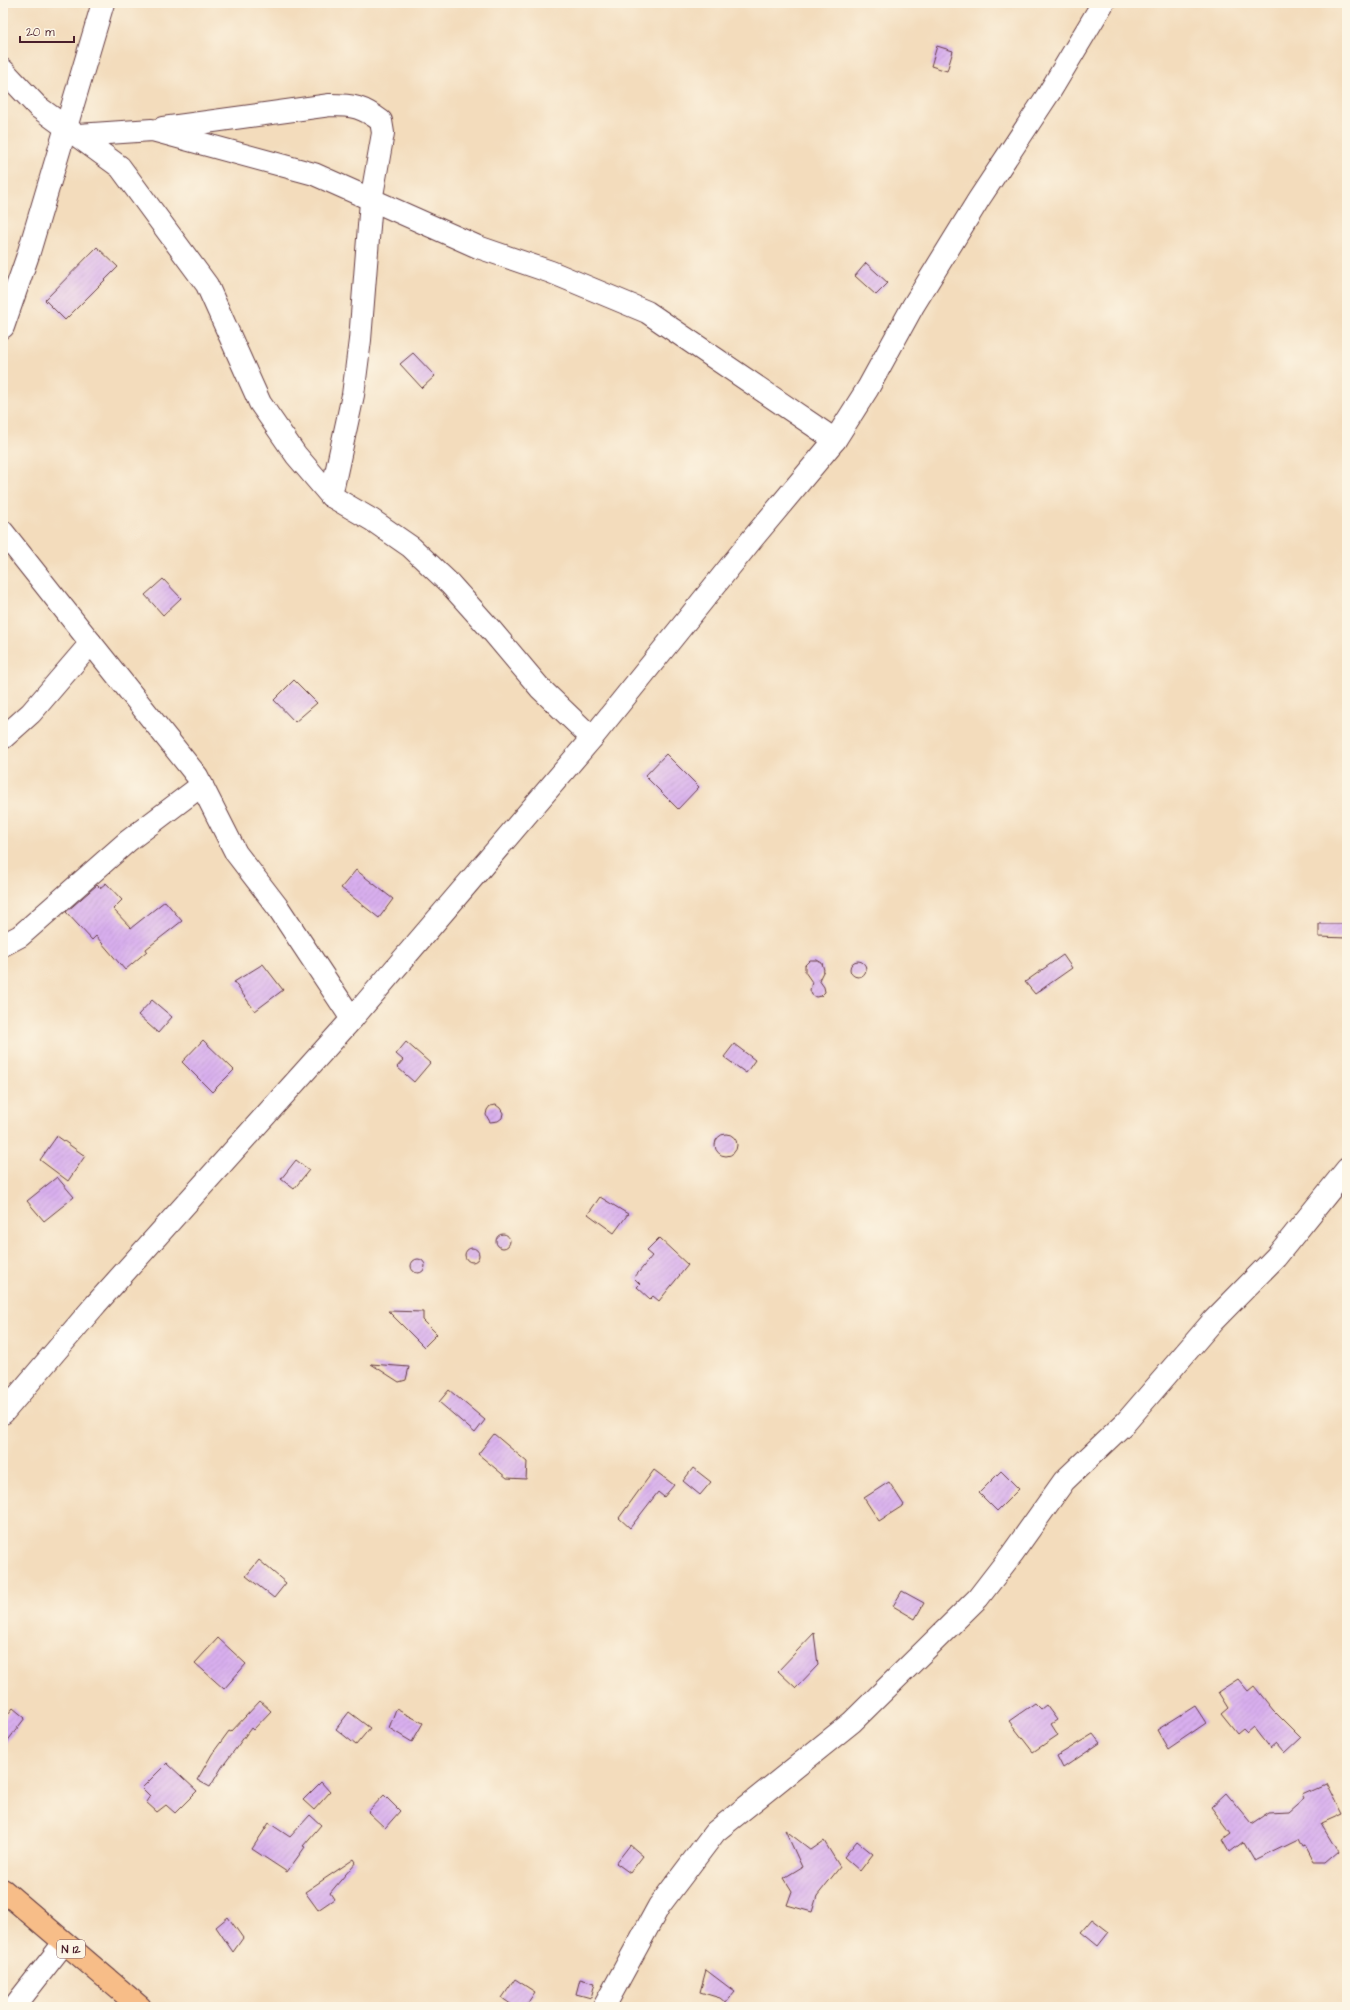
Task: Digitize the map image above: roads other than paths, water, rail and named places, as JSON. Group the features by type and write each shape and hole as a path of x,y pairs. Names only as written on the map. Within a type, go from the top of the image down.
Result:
{"highway":[{"name":"N 12","path":"3,1890 140,2007"}],"street":[{"path":"3,327 72,130 104,3"},
{"path":"3,1413 96,1304 352,1018 592,738 753,538 835,440 868,388 913,306 966,219 1050,93 1103,3"},
{"path":"3,70 38,107 72,130 120,167 207,285 260,404 296,455 331,496 372,520 411,547 455,590 540,688 592,738"},
{"path":"72,130 152,130 330,105 350,105 366,110 381,121 383,132 371,200 353,395 331,496"},
{"path":"152,130 314,174 478,247 551,272 647,312 835,440"},
{"path":"3,532 197,776 236,853 279,909 352,1018"},
{"path":"3,738 31,713 91,643"},
{"path":"3,945 20,936 128,841 202,786"},
{"path":"604,2007 659,1906 715,1832 852,1722 978,1598 1012,1554 1064,1481 1126,1422 1213,1321 1276,1257 1347,1169"},
{"path":"14,2007 64,1943"}]}
